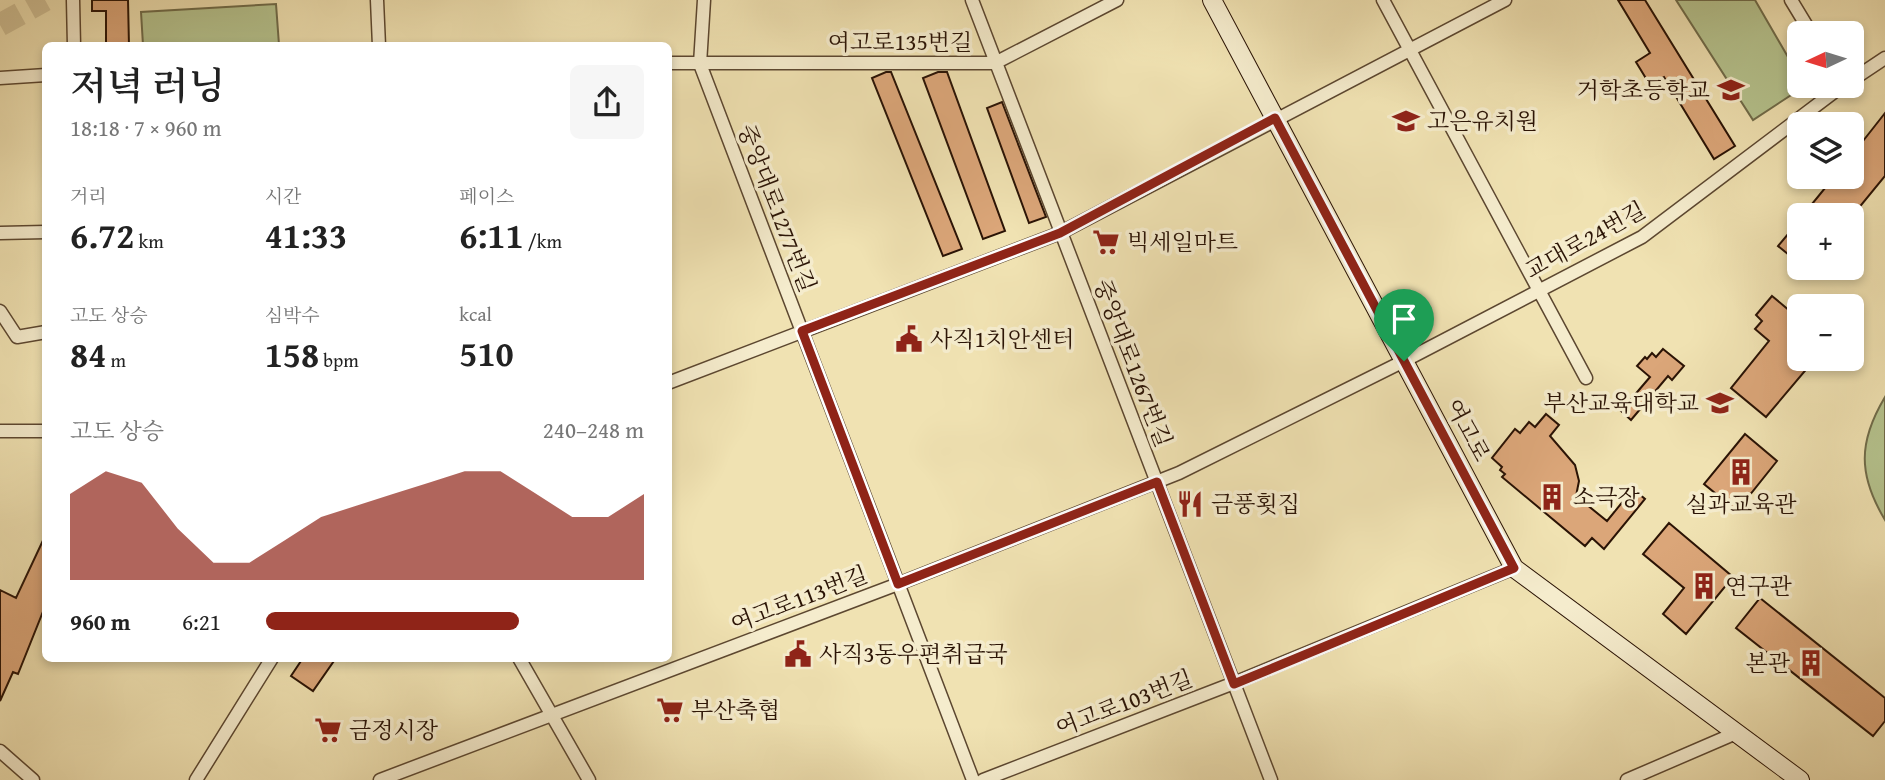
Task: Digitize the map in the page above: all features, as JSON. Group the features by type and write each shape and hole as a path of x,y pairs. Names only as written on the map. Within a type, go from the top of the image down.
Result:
{"main road":[{"name":"여고로","path":"1212,0 1514,568 1800,780"}],"street":[{"path":"73,0 74,42"},
{"path":"377,0 379,42"},
{"name":"중앙대로1277번길","path":"704,0 700,64 972,780"},
{"name":"중앙대로1267번길","path":"972,0 1271,780"},
{"name":"여고로135번길","path":"672,63 995,63 1117,0"},
{"path":"1383,0 1586,378"},
{"path":"672,381 1060,233 1275,118 1505,0"},
{"path":"1791,0 1804,21"},
{"path":"1864,72 1885,58"},
{"path":"0,78 42,75"},
{"name":"교대로24번길","path":"1404,361 1642,237 1826,98"},
{"path":"0,233 42,232"},
{"path":"0,311 17,337 42,333"},
{"name":"여고로113번길","path":"380,780 898,584 1157,482 1404,361"},
{"path":"0,431 42,430"},
{"name":"여고로103번길","path":"983,780 1234,684 1514,568"},
{"path":"196,780 270,662"},
{"path":"521,662 589,780"},
{"path":"1627,780 1736,733"},
{"path":"0,751 33,780"}],"green space":[{"path":"1676,0 1755,0 1787,55 1787,98 1753,120"},
{"path":"276,4 279,42 143,42 141,12"},
{"path":"1885,397 1885,520 1870,488 1865,458 1870,429"}],"building":[{"path":"92,0 128,0 129,42 106,42 106,11 92,11"},
{"path":"1618,0 1645,0 1735,146 1714,159 1664,77 1650,85 1636,62 1650,53"},
{"path":"891,72 962,249 943,256 872,78"},
{"path":"938,72 947,72 1005,231 983,239 923,78"},
{"path":"1002,102 1046,217 1029,223 987,108"},
{"path":"1885,113 1885,176 1863,203 1813,203 1824,189 1864,189 1864,140"},
{"path":"1787,235 1787,253 1778,246"},
{"path":"1772,296 1787,308 1787,371 1805,371 1766,417 1731,388 1769,341 1755,329 1762,321 1756,315"},
{"path":"1663,349 1684,366 1672,380 1668,376 1631,420 1621,411 1650,377 1637,366 1645,357 1647,359 1652,353 1656,357"},
{"name":"소극장","path":"1546,414 1559,425 1550,436 1575,465 1579,481 1576,496 1607,521 1633,489 1645,499 1604,549 1592,538 1585,546 1502,477 1505,474 1500,470 1502,467 1492,458 1515,429 1520,433 1529,422 1535,427"},
{"name":"실과교육관","path":"1745,434 1777,461 1737,511 1704,484"},
{"name":"연구관","path":"1669,523 1733,577 1686,634 1663,614 1684,588 1643,554"},
{"path":"42,543 42,614 18,674 13,672 0,701 0,590 16,598"},
{"name":"본관","path":"1760,598 1885,698 1885,721 1873,736 1736,628"},
{"path":"300,662 333,662 313,691 291,676"}],"tunnel":[{"path":"0,25 45,0"}],"place":[{"name":"거학초등학교","path":"1731,90"},
{"name":"고은유치원","path":"1406,121"},
{"name":"빅세일마트","path":"1106,242"},
{"name":"사직1치안센터","path":"909,339"},
{"name":"부산교육대학교","path":"1720,403"},
{"name":"실과교육관","path":"1741,472"},
{"name":"소극장","path":"1552,497"},
{"name":"금풍횟집","path":"1190,504"},
{"name":"연구관","path":"1704,586"},
{"name":"사직3동우편취급국","path":"798,654"},
{"name":"본관","path":"1811,663"},
{"name":"부산축협","path":"670,710"},
{"name":"금정시장","path":"328,730"}],"route":[{"path":"1275,118 1404,361 1514,568 1234,684 1157,482 898,584 802,331 1060,233 1275,118"}]}
